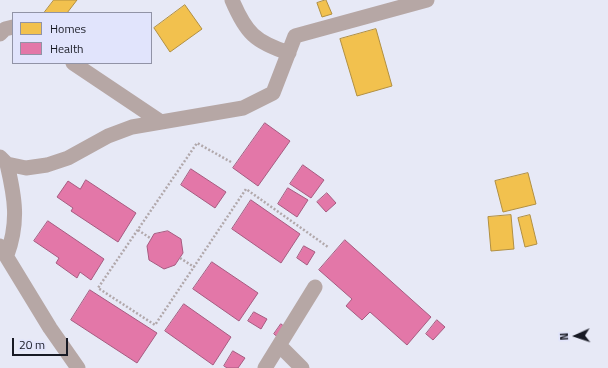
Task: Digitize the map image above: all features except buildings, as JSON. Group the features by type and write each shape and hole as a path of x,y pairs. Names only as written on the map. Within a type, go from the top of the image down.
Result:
{"street":[{"path":"232,0 250,33 267,46 289,53"},
{"path":"4,161 26,168 47,165 68,158 108,136 132,127 243,108 273,93 295,36 427,0"},
{"path":"0,34 5,29 12,27"},
{"path":"74,64 161,122"},
{"path":"4,161 15,200 16,220 13,238 3,251 50,328 78,368"},
{"path":"265,368 280,346 315,287"},
{"path":"280,346 302,368"}],"path":[{"path":"231,162 197,142 98,288 155,325 246,189 328,246"},
{"path":"138,230 150,238"},
{"path":"180,258 194,267"}]}
